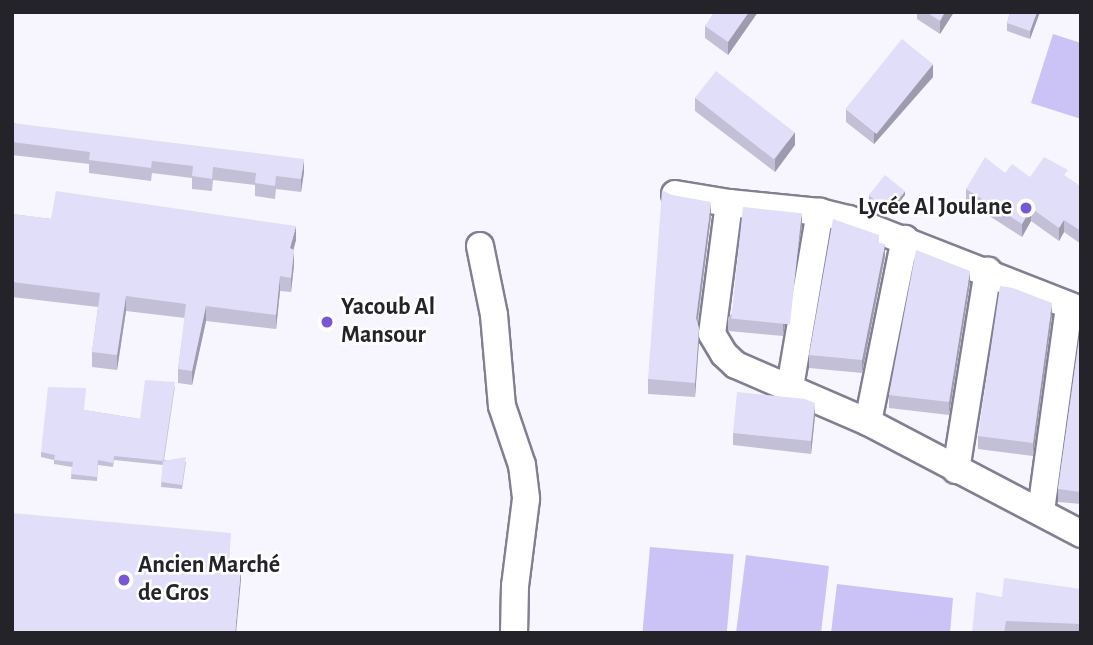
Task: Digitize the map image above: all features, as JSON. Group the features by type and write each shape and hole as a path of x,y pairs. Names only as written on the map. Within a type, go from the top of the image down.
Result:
{"street":[{"path":"675,194 729,203 820,212 905,239 1075,308 1041,511"},
{"path":"729,203 712,334 724,354 736,365 868,422 1081,534"},
{"path":"790,387 820,212"},
{"path":"868,422 905,239"},
{"path":"480,246 494,315 502,406 522,465 526,499 515,586 514,633"},
{"path":"956,470 988,271"}],"shaded area":[{"path":"1053,34 1081,43 1081,119 1031,103"},
{"path":"650,547 734,554 727,633 643,633"},
{"path":"746,555 829,566 821,633 736,633"},
{"path":"837,584 953,598 950,633 831,633"}],"building":[{"path":"714,12 749,12 728,42 705,26"},
{"path":"926,12 945,12 940,21"},
{"path":"1010,12 1037,12 1030,31 1007,23"},
{"path":"902,39 933,64 876,134 845,109"},
{"path":"716,71 795,133 774,159 695,98"},
{"path":"12,123 304,159 301,179 276,176 275,186 255,183 256,173 213,167 212,179 192,176 193,166 152,161 151,168 89,160 90,152 12,142"},
{"name":"Lycée Al Joulane","path":"985,157 1005,173 1012,164 1030,177 1044,157 1068,170 1064,175 1081,187 1081,231 1064,220 1059,228 1031,208 1022,224 966,189"},
{"path":"885,175 905,191 889,212 869,195"},
{"path":"662,190 672,195 711,202 696,318 699,328 695,383 648,379"},
{"path":"56,191 296,226 290,248 294,250 291,278 280,276 276,315 206,306 192,371 178,369 186,304 126,296 117,355 92,352 100,293 12,282 12,214 51,219"},
{"path":"743,207 802,213 790,325 731,318"},
{"path":"833,219 879,235 879,243 885,244 862,360 809,355"},
{"path":"916,250 970,271 949,402 889,395"},
{"path":"1000,286 1013,288 1052,303 1033,443 978,436"},
{"path":"1081,325 1081,492 1058,489"},
{"path":"145,380 175,382 163,461 114,456 113,463 98,460 97,477 71,474 73,462 54,460 55,455 41,452 48,387 86,388 84,410 140,419"},
{"path":"737,392 805,399 815,403 811,441 733,433"},
{"path":"186,457 182,485 161,482 163,461"},
{"name":"Ancien Marché de Gros","path":"12,513 231,533 229,567 241,567 235,633 12,633"},
{"path":"1004,578 1081,589 1081,624 1006,621 1004,633 972,633 976,592 1002,597"}],"place":[{"name":"Lycée Al Joulane","path":"1026,208"},
{"name":"Yacoub Al Mansour","path":"327,322"},
{"name":"Ancien Marché de Gros","path":"124,580"}]}
